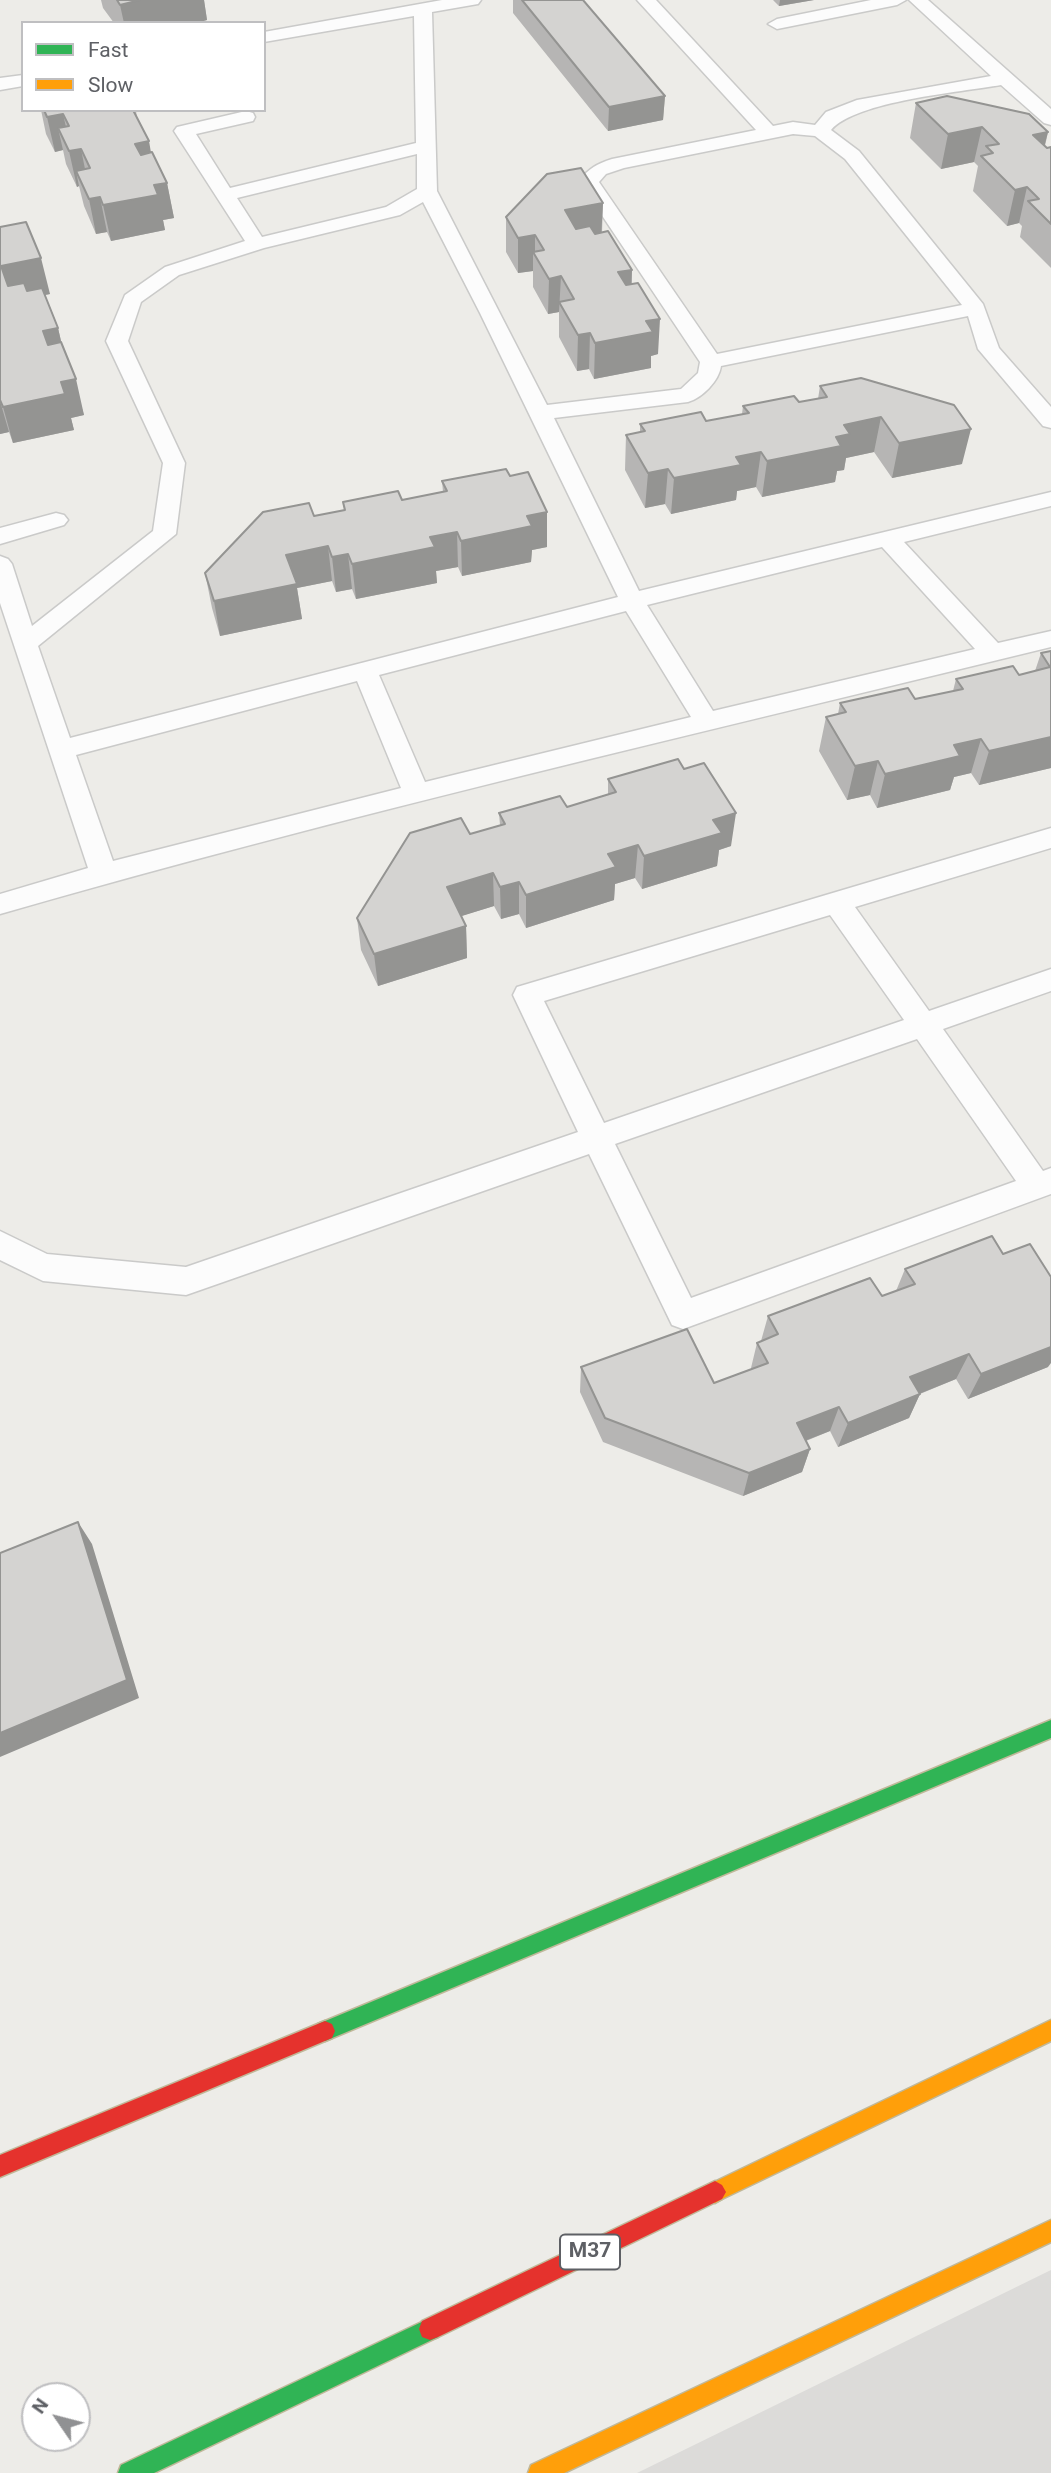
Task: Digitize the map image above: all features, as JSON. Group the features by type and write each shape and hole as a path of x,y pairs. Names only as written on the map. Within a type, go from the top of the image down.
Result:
{"highway":[{"path":"0,2166 1051,1729"},
{"name":"M37","path":"129,2473 1051,2030"},
{"path":"539,2473 1051,2231"}],"lane":[{"path":"266,37 472,0"},
{"path":"646,0 769,133"},
{"path":"777,24 897,0"},
{"path":"918,0 1051,119"},
{"path":"423,9 427,191 540,412 632,601 707,722"},
{"path":"820,131 833,116 864,104 1004,79"},
{"path":"0,84 21,80"},
{"path":"246,117 184,131 257,244"},
{"path":"540,412 688,395 709,375 711,362 589,181 599,170 618,163 793,128 820,131 852,155 976,308 989,349 1051,421"},
{"path":"225,195 426,146"},
{"path":"25,644 164,534 174,463 117,341 132,299 172,271 257,244 393,211 427,191"},
{"path":"711,362 976,308"},
{"path":"61,750 632,601 1051,499"},
{"path":"0,536 56,520"},
{"path":"888,539 993,653"},
{"path":"0,564 104,874"},
{"path":"0,904 104,874 417,794 1051,639"},
{"path":"365,670 417,794"},
{"path":"836,901 1043,1183 683,1315 527,995 836,901 1051,838"},
{"path":"0,1245 43,1266 186,1281 1051,980"}],"shaded area":[{"path":"1051,2270 1051,2473 637,2473"}],"building":[{"path":"117,0 140,0 120,5"},
{"path":"522,0 583,0 665,96 609,107"},
{"path":"947,96 1029,114 1048,132 1033,135 1047,148 1051,147 1051,224 1028,201 1039,199 1027,187 1015,190 981,156 993,153 986,146 999,144 982,127 948,134 916,103"},
{"path":"45,112 134,112 149,141 135,144 141,155 152,152 167,183 154,185 158,195 103,205 100,197 89,199 76,171 90,168 81,149 69,151 58,128 69,126 63,114 47,117"},
{"path":"581,168 603,203 565,210 576,229 590,226 595,234 608,231 632,270 618,272 626,285 638,283 660,319 646,321 653,332 595,343 590,333 578,335 559,302 574,299 561,276 549,279 533,252 544,250 535,235 518,238 506,217 547,174"},
{"path":"26,222 41,258 1,266 8,286 24,283 27,291 42,288 58,328 43,331 48,345 61,342 76,379 61,382 65,394 3,407 0,400 0,227"},
{"path":"861,378 954,405 971,429 899,443 881,417 844,425 850,434 836,437 841,446 767,461 761,452 736,457 741,465 674,478 668,469 648,473 626,435 645,431 640,424 701,412 706,421 749,413 743,406 794,396 799,402 827,397 820,386"},
{"path":"506,469 510,476 528,472 547,512 527,516 532,526 461,541 457,532 430,537 435,547 352,564 348,554 332,557 328,546 286,555 297,584 214,601 205,573 263,512 309,503 314,516 345,510 343,502 398,491 402,500 447,491 442,481"},
{"path":"1051,651 1051,737 989,751 981,739 954,745 960,756 885,774 878,761 855,766 826,717 846,712 840,703 908,688 915,699 963,689 956,679 1013,666 1019,675 1050,667 1041,653"},
{"path":"678,759 684,769 704,763 736,813 713,820 722,833 644,856 638,845 608,854 616,867 526,895 519,882 500,887 493,873 447,887 466,926 374,954 357,918 410,833 461,818 470,834 505,824 499,813 560,796 567,807 616,792 608,779"},
{"path":"992,1236 1003,1254 1030,1244 1051,1277 1051,1347 981,1374 969,1354 910,1377 920,1394 848,1423 839,1407 797,1423 810,1449 749,1473 605,1418 581,1367 687,1329 714,1383 768,1363 757,1343 778,1334 768,1316 870,1278 882,1296 915,1284 905,1269"},
{"path":"78,1522 127,1680 0,1733 0,1553"}],"traffic: fast":[{"path":"325,2031 1051,1729"},
{"path":"129,2473 430,2329"}],"traffic: slow":[{"path":"715,2192 1051,2030"},
{"path":"539,2473 1051,2231"}],"traffic: jam":[{"path":"0,2166 325,2031"},
{"path":"430,2329 715,2192"}]}
